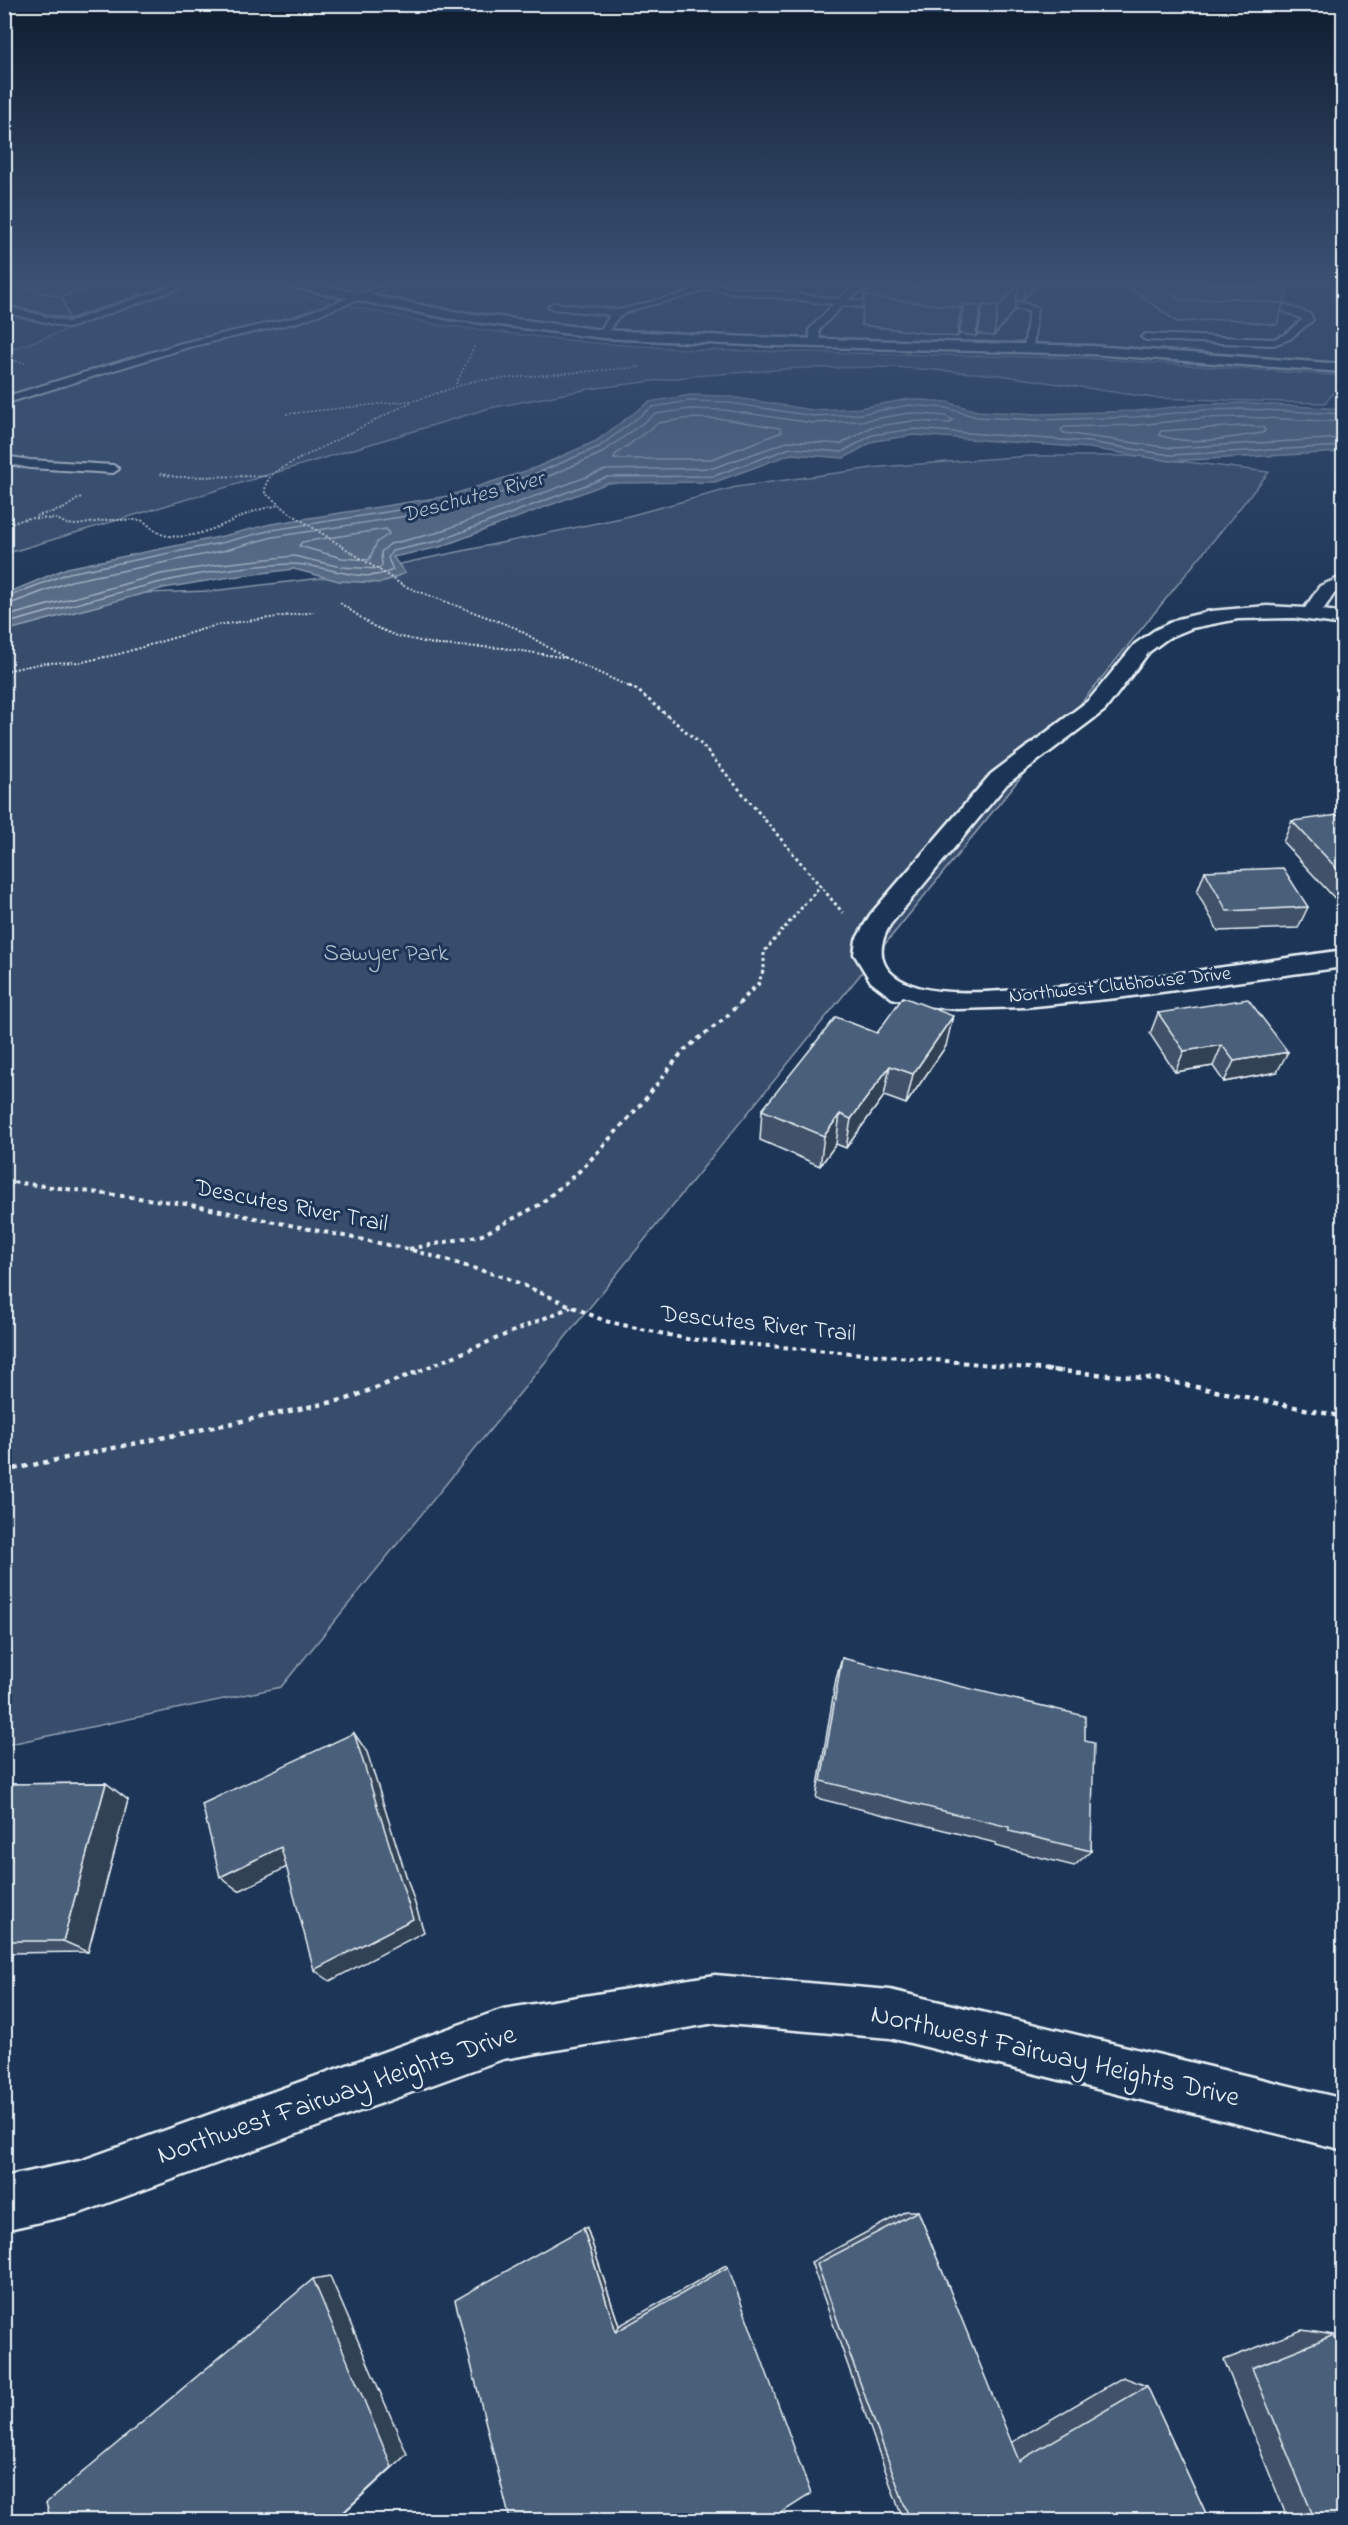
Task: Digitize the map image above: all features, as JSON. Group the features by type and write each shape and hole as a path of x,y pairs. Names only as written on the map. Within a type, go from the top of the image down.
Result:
{"street":[{"path":"1312,612 1327,590 1344,581"},
{"path":"867,944 879,921 999,779 1016,763 1072,727 1100,703 1141,649 1161,634 1185,624 1221,615 1312,612 1344,618"},
{"name":"Northwest Clubhouse Drive","path":"867,944 868,959 873,968 895,988 908,994 933,998 1008,999 1102,992 1344,958"},
{"name":"Northwest Fairway Heights Drive","path":"4,2204 80,2187 502,2034 715,1999 890,2014 1344,2125"}],"lane":[{"path":"4,459 30,464 113,469"}],"path":[{"path":"286,414 409,401"},
{"path":"415,401 333,440 269,476 265,481 265,493 290,513 404,586 516,628 570,660 637,690 702,745 821,885 867,944"},
{"path":"160,474 177,477 269,476"},
{"path":"4,525 29,518 57,519 67,524 77,525 107,520 141,520 151,529 164,535 187,535 215,529 254,512 280,504"},
{"path":"340,603 373,626 397,636 438,645 503,648 570,660"},
{"path":"4,670 44,663 82,662 119,654 217,625 315,612"},
{"path":"408,1249 483,1235 539,1205 583,1168 643,1102 683,1051 725,1018 758,986 764,968 764,952 821,885"},
{"name":"Descutes River Trail","path":"4,1181 186,1204 408,1249 507,1278 605,1321 687,1339 1157,1379 1344,1417"},
{"path":"4,1472 347,1399 475,1349 571,1306"}],"green space":[{"path":"4,401 527,401 490,408 5,554"},
{"path":"1251,401 1327,401 1325,403"},
{"name":"Sawyer Park","path":"1030,456 1139,456 1269,472 281,1687 5,1745 5,607 72,595 211,591 347,575 621,518 736,487 880,467"}],"water":[{"name":"Deschutes River","path":"755,401 812,410 859,408 899,401 932,401 947,402 977,411 1039,414 1136,411 1203,404 1243,403 1343,409 1343,452 1170,461 1089,448 915,435 874,441 844,458 791,454 715,482 608,483 440,547 393,557 405,573 381,583 339,581 294,569 164,588 5,631 5,594 67,568 271,524 448,496 535,468 596,441 649,402"}],"building":[{"path":"1338,815 1344,821 1344,876 1292,821"},
{"path":"1283,868 1308,907 1227,911 1205,871"},
{"path":"903,997 953,1016 913,1074 890,1066 851,1119 840,1114 824,1136 762,1110 836,1017 877,1033"},
{"path":"1248,999 1288,1052 1234,1061 1222,1045 1184,1051 1158,1013"},
{"path":"842,1658 1085,1716 1085,1741 1094,1743 1091,1851 1009,1831 1009,1827 821,1781"},
{"path":"354,1733 413,1919 314,1970 281,1847 220,1877 202,1804"},
{"path":"106,1783 63,1941 4,1941 4,1784"},
{"path":"918,2211 1019,2461 1147,2386 1209,2520 910,2520 817,2264"},
{"path":"583,2228 616,2332 728,2267 811,2494 770,2520 510,2520 455,2300"},
{"path":"313,2279 392,2467 335,2520 51,2520 46,2503"},
{"path":"1334,2335 1344,2356 1344,2520 1315,2520 1252,2368"}]}
